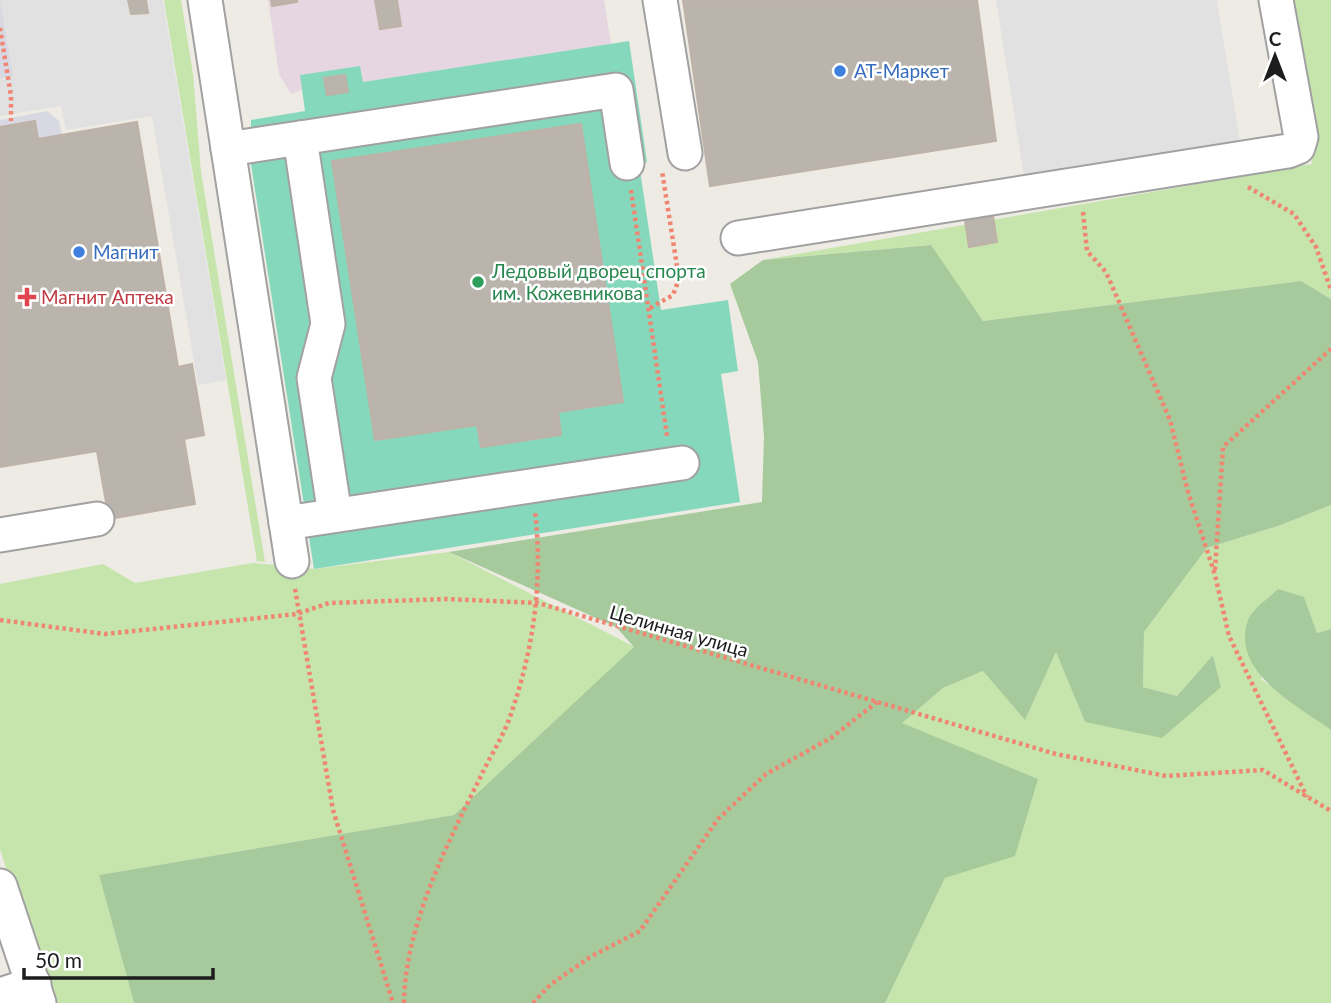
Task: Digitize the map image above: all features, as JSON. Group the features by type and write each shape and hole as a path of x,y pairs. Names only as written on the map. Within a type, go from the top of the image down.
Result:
{"street":[{"path":"205,0 292,561"},
{"path":"660,0 685,153"},
{"path":"738,238 1288,151 1298,147 1301,137 1276,0"},
{"path":"228,149 616,90 627,163"},
{"path":"300,138 328,324 314,378 335,515"},
{"path":"286,523 682,463"},
{"path":"0,536 97,519"},
{"path":"0,886 37,994 0,995"}],"path":[{"path":"0,28 11,96 11,121"},
{"path":"650,308 673,295 679,279 661,168 685,153"},
{"path":"627,163 669,436 656,438"},
{"path":"1241,183 1294,214 1316,247 1331,290"},
{"path":"1080,184 1087,251 1106,272 1170,420 1188,492 1215,575 1229,636 1308,799"},
{"path":"1215,575 1223,447 1331,349"},
{"path":"404,1003 404,969 439,864 512,712 538,603 540,573 532,485"},
{"name":"Целинная улица","path":"0,620 105,634 297,614 329,603 447,599 538,603 1056,754 1166,776 1263,770 1331,811"},
{"path":"297,614 333,810 393,1003"},
{"path":"533,1003 550,985 590,957 640,931 718,819 766,774 831,738 877,702"}],"shaded area":[{"path":"0,0 163,0 226,380 198,385 152,116 66,130 61,106 0,116"},
{"path":"0,0 13,76 0,78"},
{"path":"268,0 604,0 611,44 363,82 360,66 291,94 279,74"},
{"path":"996,0 1217,0 1241,149 1025,183"},
{"path":"47,111 59,121 62,135 38,139 35,122 0,127 0,120"}],"green space":[{"path":"164,0 181,0 193,74 201,172 265,562 257,561"},
{"path":"1285,0 1331,0 1331,299 1301,281 983,321 930,245 763,260 1312,164"},
{"path":"629,41 647,162 639,164 661,310 728,300 738,371 721,374 740,502 314,569 251,164 251,120 305,111 300,75 360,66 363,82"},
{"path":"931,245 983,321 1301,281 1331,299 1331,505 1278,526 1207,548 1144,632 1143,687 1177,696 1213,655 1221,687 1162,738 1085,722 1056,652 1025,720 983,671 943,688 902,723 1038,779 1015,856 945,878 885,1003 134,1003 99,875 454,815 634,647 616,627 449,552 762,502 764,437 758,362 730,284 763,260"},
{"path":"1331,505 1331,629 1317,633 1304,597 1261,679 1331,730 1331,1003 885,1003 945,878 1015,855 1037,779 901,723 943,688 983,671 1025,719 1056,652 1085,722 1221,687 1213,655 1177,696 1143,687 1144,632 1207,548 1278,526"},
{"path":"449,552 635,647 454,815 99,875 134,1003 49,1003 0,849 0,584 103,564 135,583 253,563 314,569"},
{"path":"1278,589 1304,597 1317,633 1331,629 1331,730 1270,685 1257,671 1249,656 1245,639 1248,620 1257,607"}],"building":[{"path":"128,0 146,0 148,13 131,14"},
{"path":"271,0 297,0 297,2 272,6"},
{"path":"375,0 397,0 401,26 380,29"},
{"name":"АТ-Маркет","path":"683,0 977,0 996,141 710,186"},
{"path":"345,75 348,92 327,95 324,78"},
{"name":"Магнит","path":"35,121 38,139 137,122 178,367 192,364 204,435 184,439 195,504 109,519 97,451 0,467 0,127"},
{"name":"Ледовый дворец спорта им. Кожевникова","path":"581,124 623,402 558,412 561,435 481,447 477,425 375,440 332,161"},
{"path":"993,216 997,242 969,247 965,220"}],"place":[{"name":"АТ-Маркет","path":"840,71"},
{"name":"Магнит","path":"79,252"},
{"name":"Ледовый дворец спорта им. Кожевникова","path":"478,282"},
{"name":"Магнит Аптека","path":"27,297"}]}
